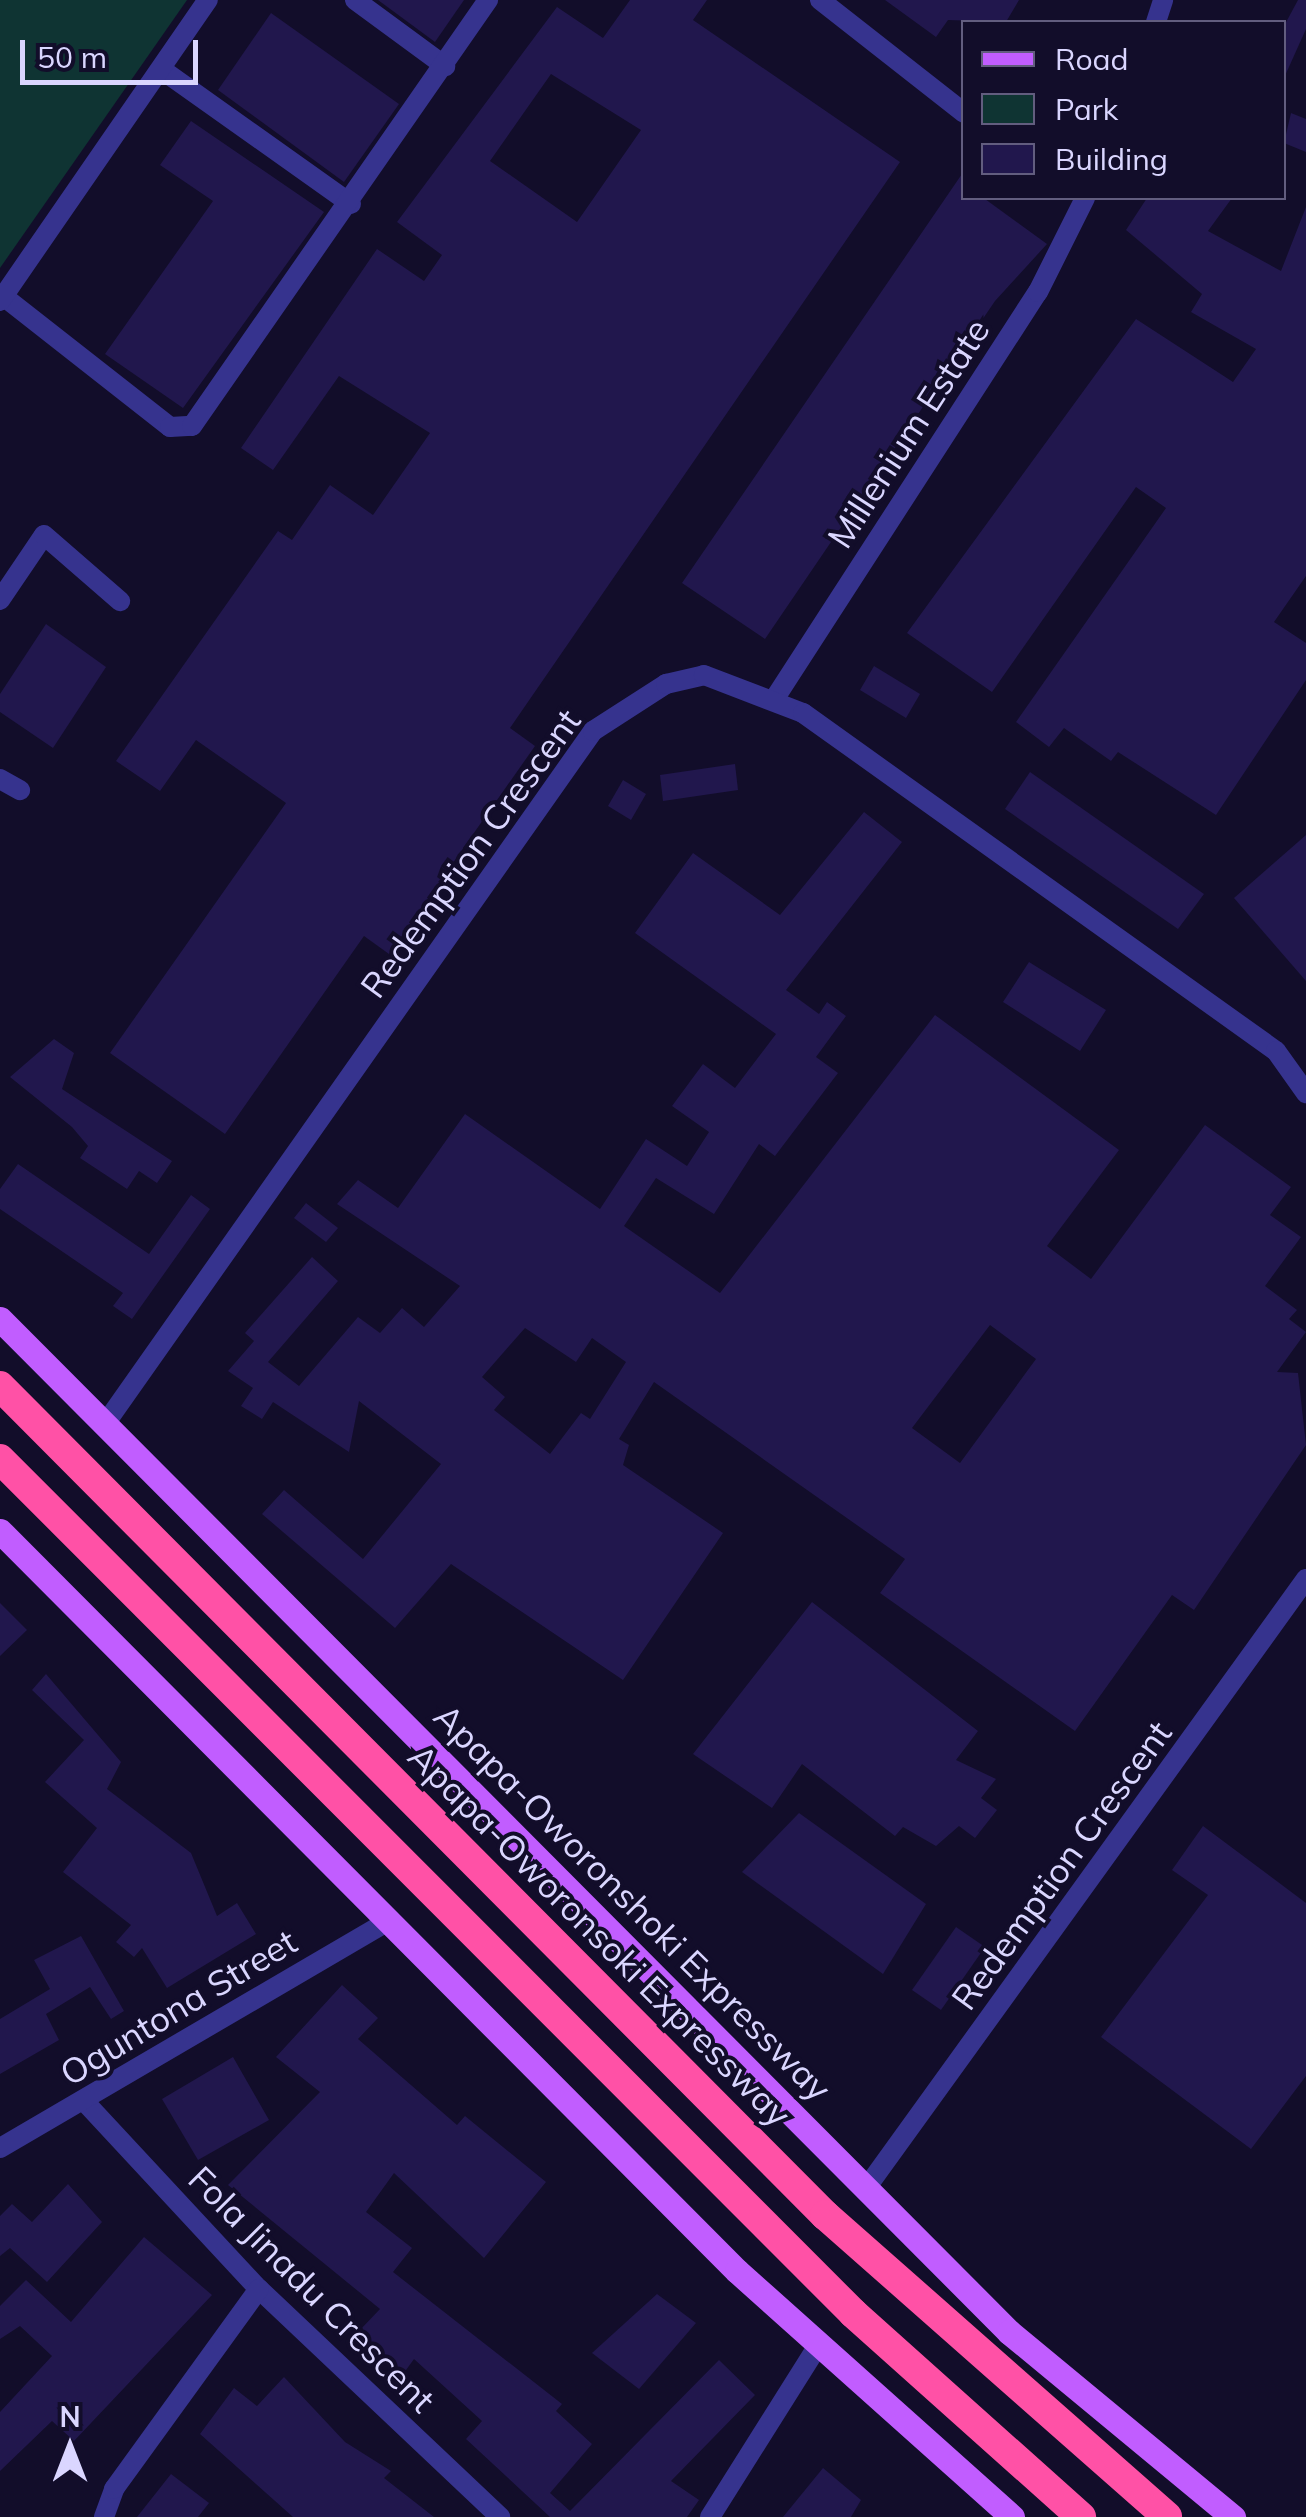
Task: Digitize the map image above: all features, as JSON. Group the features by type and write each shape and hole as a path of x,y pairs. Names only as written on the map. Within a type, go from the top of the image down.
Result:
{"highway":[{"name":"Apapa-Oworonsoki Expressway","path":"0,1386 825,2214 1167,2517"},
{"path":"0,1459 853,2313 1081,2517"}],"main road":[{"name":"Apapa-Oworonshoki Expressway","path":"0,1319 1009,2332 1232,2517"},
{"path":"0,1531 819,2344 1012,2517"}],"street":[{"path":"208,0 2,298 170,428 184,429 351,204 488,0"},
{"path":"355,0 445,66"},
{"path":"820,0 961,111"},
{"path":"161,69 351,204"},
{"name":"Millenium Estate","path":"776,698 1038,292 1079,200"},
{"path":"0,600 44,535 120,601"},
{"name":"Redemption Crescent","path":"105,1424 593,730 626,703 704,675 776,698 1276,1052 1306,1094"},
{"path":"0,778 20,790"},
{"name":"Redemption Crescent","path":"868,2187 1306,1580"},
{"name":"Oguntona Street","path":"0,2148 388,1920"},
{"name":"Fola Jinadu Crescent","path":"84,2101 259,2289 500,2517"},
{"path":"104,2517 114,2489 259,2289"},
{"path":"710,2517 819,2344"}],"green space":[{"path":"0,0 187,0 0,268"}],"building":[{"path":"378,0 464,0 435,42"},
{"path":"630,0 707,0 693,20 900,162 510,728 535,746 389,954 364,936 225,1134 110,1053 286,803 196,740 160,791 116,761 278,531 292,540 330,485 373,515 430,433 339,376 273,470 241,448 377,249 424,281 442,255 397,222 557,7 603,38","holes":["551,74 641,130 577,222 490,161"]},
{"path":"885,0 1019,0 1007,20 948,20 936,37"},
{"path":"1298,0 1306,0 1306,29 1286,74 1286,22"},
{"path":"271,13 399,104 344,182 218,90"},
{"path":"1291,113 1306,119 1306,152 1286,144"},
{"path":"191,121 324,212 183,408 105,354 213,201 160,165"},
{"path":"961,175 961,200 986,200 1047,244 995,301 765,639 682,583"},
{"path":"1146,200 1231,200 1208,231 1281,271 1306,207 1306,576 1274,622 1306,643 1306,680 1216,815 1118,752 1111,761 1064,728 1049,747 1016,722 1166,508 1136,487 992,692 907,633 1136,319 1233,382 1256,349 1191,312 1202,294 1126,230"},
{"path":"46,624 106,667 53,748 0,712 0,694"},
{"path":"874,666 920,694 906,718 860,690"},
{"path":"735,764 738,790 663,801 660,775"},
{"path":"1030,772 1204,894 1178,929 1005,809"},
{"path":"623,780 646,794 631,820 608,806"},
{"path":"864,812 902,842 786,990 819,1014 827,1002 846,1016 816,1057 838,1073 775,1156 759,1144 714,1214 656,1178 624,1226 720,1293 935,1015 1119,1150 1047,1246 1091,1279 1205,1125 1291,1187 1270,1215 1301,1237 1265,1286 1297,1310 1289,1319 1306,1332 1277,1372 1298,1373 1306,1445 1194,1610 1172,1595 1075,1731 880,1593 905,1559 654,1382 619,1439 629,1445 623,1465 723,1533 623,1680 451,1564 395,1628 262,1514 284,1490 363,1559 441,1464 359,1401 349,1452 273,1402 262,1419 241,1406 253,1388 228,1371 254,1341 245,1333 312,1257 338,1281 268,1362 299,1386 358,1317 380,1333 402,1308 424,1327 460,1286 337,1204 358,1180 398,1208 465,1114 600,1209 646,1139 687,1166 709,1132 672,1106 703,1064 735,1088 776,1034 635,933 693,853 780,915","holes":["990,1325 1036,1359 960,1463 912,1428","525,1328 576,1362 592,1338 626,1362 590,1419 581,1413 550,1454 494,1410 505,1397 482,1377"]},
{"path":"1306,835 1306,981 1234,898"},
{"path":"1029,962 1106,1010 1080,1051 1003,1002"},
{"path":"54,1039 74,1053 62,1089 172,1161 157,1183 139,1171 127,1189 80,1158 88,1146 72,1127 10,1077"},
{"path":"18,1164 149,1254 191,1195 210,1209 132,1319 113,1306 123,1293 0,1209 0,1189"},
{"path":"306,1203 338,1228 326,1242 294,1218"},
{"path":"812,1602 978,1731 956,1760 996,1779 981,1798 997,1810 975,1838 959,1826 936,1846 903,1827 895,1836 802,1764 772,1808 693,1754"},
{"path":"0,1603 27,1630 0,1656"},
{"path":"46,1674 121,1762 107,1789 191,1853 217,1916 237,1903 256,1934 167,1988 142,1948 134,1957 116,1942 131,1925 63,1872 97,1828 45,1782 84,1740 32,1690"},
{"path":"799,1813 926,1904 883,1974 742,1872"},
{"path":"1203,1826 1306,1903 1306,2076 1251,2149 1101,2037 1208,1895 1172,1870"},
{"path":"956,1927 985,1947 941,2010 912,1990"},
{"path":"81,1936 124,2011 111,2019 90,1987 46,2014 59,2040 0,2074 0,2019 50,1989 34,1960"},
{"path":"342,1985 378,2018 358,2039 457,2125 465,2116 546,2182 484,2258 394,2173 366,2212 412,2248 393,2272 562,2404 556,2411 592,2444 550,2493 570,2511 719,2360 755,2395 671,2481 699,2500 687,2517 550,2517 466,2439 482,2421 414,2359 401,2377 359,2331 380,2309 228,2185 320,2092 276,2057"},
{"path":"233,2057 269,2120 198,2160 162,2099"},
{"path":"68,2184 102,2222 47,2282 10,2248 0,2256 0,2216 12,2204 32,2222"},
{"path":"144,2237 212,2295 74,2441 52,2421 0,2471 0,2412 52,2356 20,2326 0,2339 0,2306 26,2280 71,2322"},
{"path":"657,2294 696,2323 639,2389 592,2353"},
{"path":"284,2377 345,2442 391,2471 384,2478 434,2517 293,2517 200,2434 234,2388 257,2406"},
{"path":"823,2468 861,2500 851,2517 783,2517"},
{"path":"171,2474 209,2503 198,2517 137,2517"}]}
